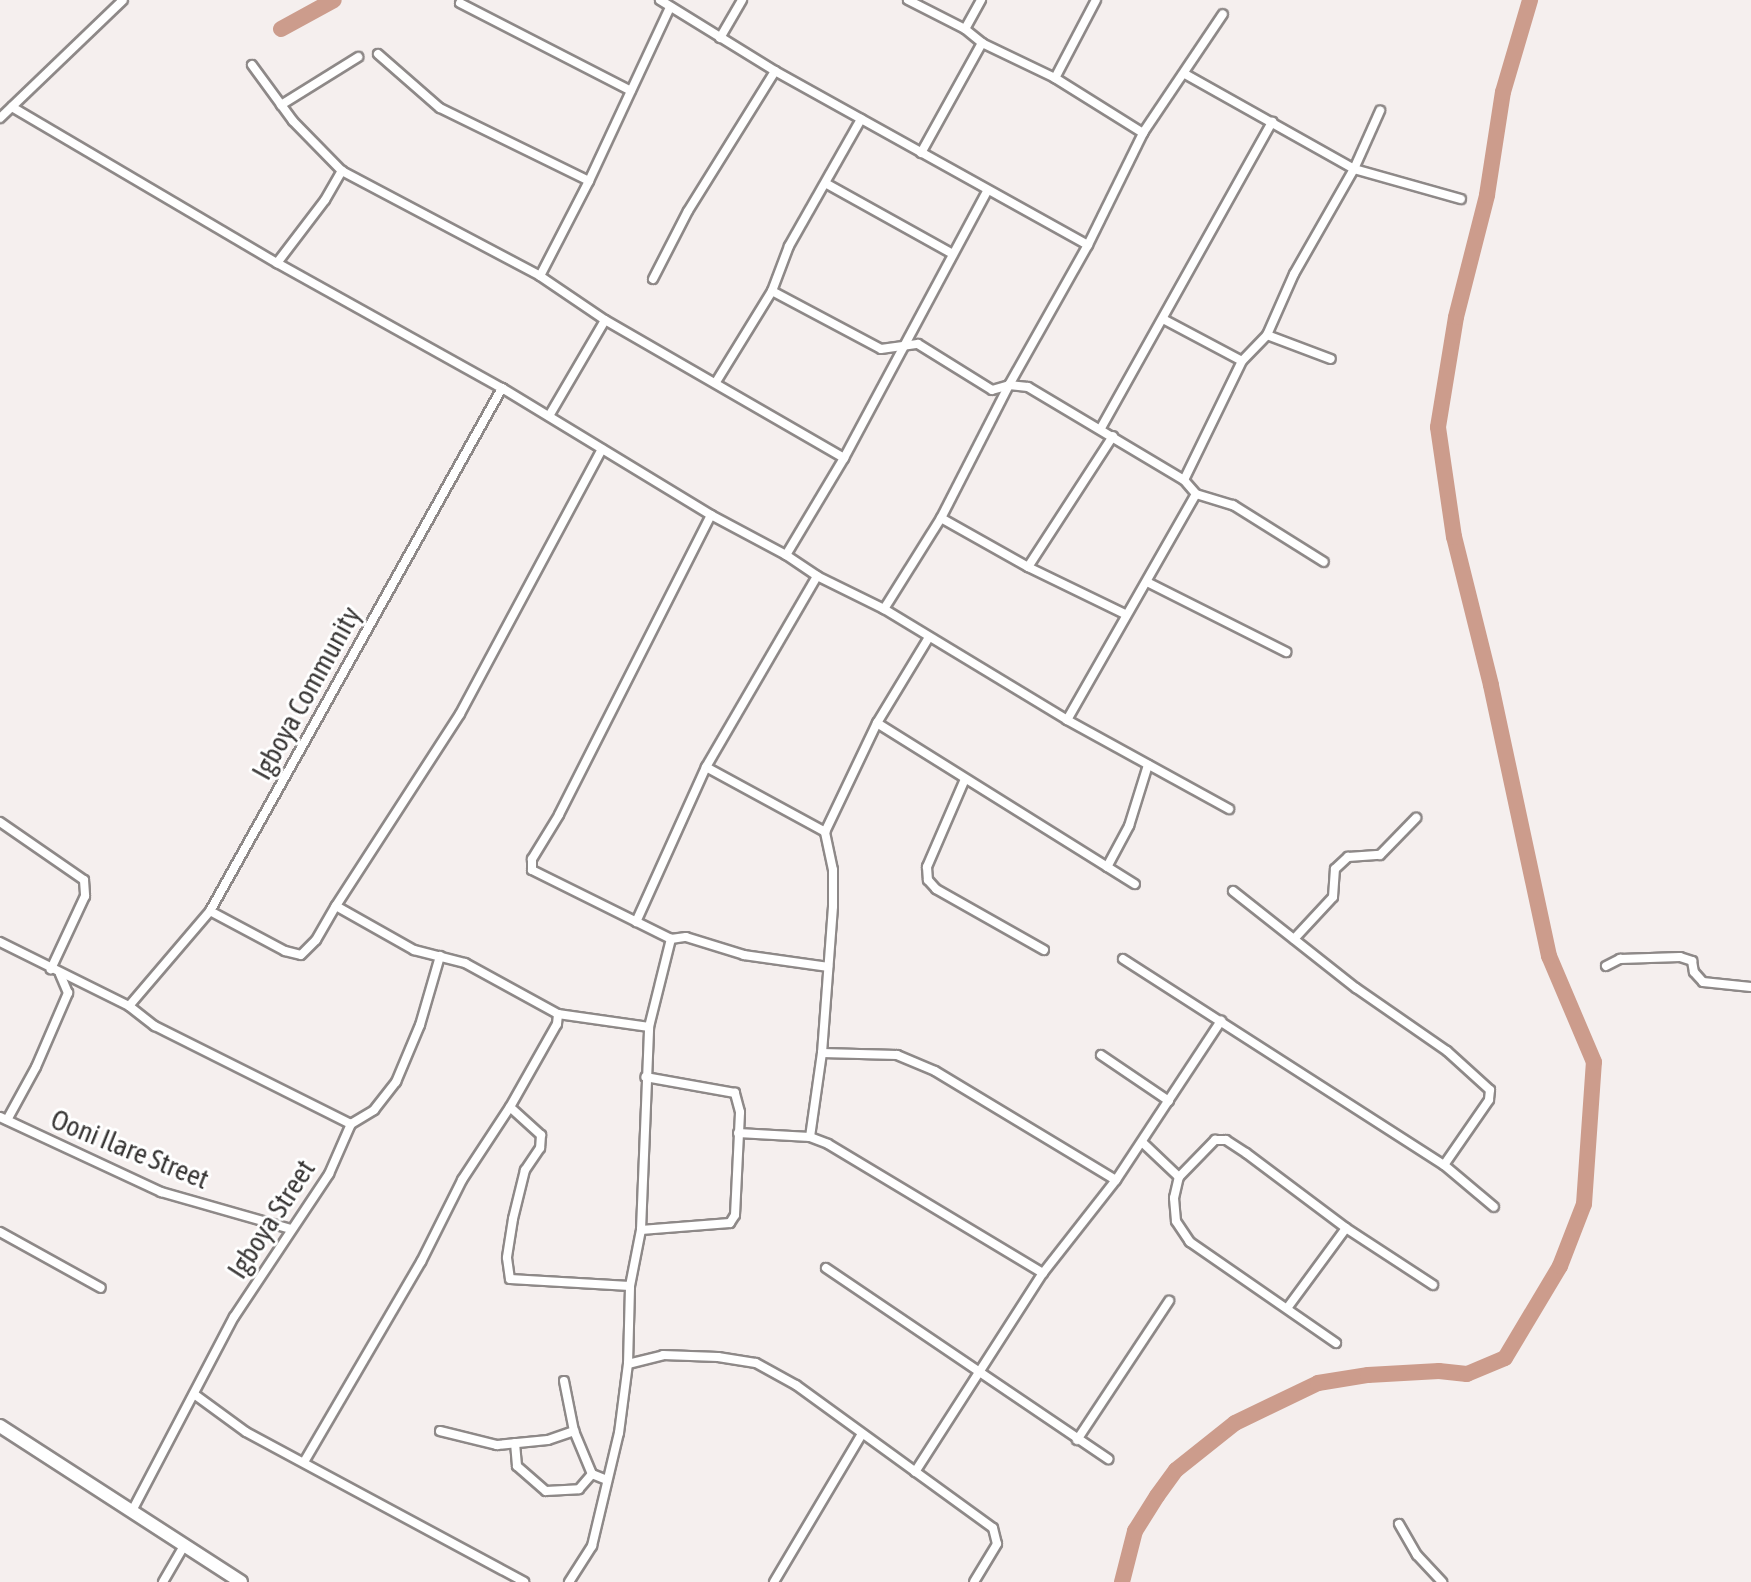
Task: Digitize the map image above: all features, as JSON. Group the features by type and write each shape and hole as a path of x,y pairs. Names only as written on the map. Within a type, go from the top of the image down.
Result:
{"main road":[{"path":"0,1426 133,1509 241,1582"}],"street":[{"path":"0,118 123,0"},
{"path":"660,0 775,71 1088,245"},
{"path":"720,38 742,0"},
{"path":"908,0 965,29 982,43 1055,78 1143,133"},
{"path":"965,29 981,0"},
{"path":"1055,78 1096,0"},
{"path":"460,3 631,91"},
{"path":"540,276 589,181 670,7"},
{"path":"884,609 941,518 1009,385 1088,245 1143,133 1223,14"},
{"path":"921,153 982,43"},
{"path":"378,54 440,108 589,181"},
{"path":"281,105 358,57"},
{"path":"252,65 281,105 342,171 540,276 605,320 844,458"},
{"path":"653,279 688,211 775,71"},
{"path":"1185,74 1354,169 1461,199"},
{"path":"12,107 277,263 502,388 711,515 786,555 817,576 884,609 1067,720 1229,809"},
{"path":"1184,480 1242,361 1267,335 1294,274 1354,169 1380,111"},
{"path":"716,382 772,291 789,246 827,184 861,119"},
{"path":"1101,428 1272,122"},
{"path":"277,263 325,200 342,171"},
{"path":"827,184 953,254"},
{"path":"786,555 844,458 988,190"},
{"path":"772,291 881,349 918,344 992,390 1009,385 1028,387 1184,480 1196,494 1233,505 1324,562"},
{"path":"1163,319 1242,361"},
{"path":"549,416 605,320"},
{"path":"1267,335 1331,359"},
{"name":"Igboya Community","path":"129,1006 210,911 502,388"},
{"path":"1028,567 1113,436"},
{"path":"210,911 285,951 301,955 316,940 460,714 602,449"},
{"path":"1067,720 1196,494"},
{"path":"711,515 559,815 532,859 532,870 671,939 686,937 744,955 828,967"},
{"path":"941,518 1028,567 1125,614"},
{"path":"636,922 706,767 817,576"},
{"path":"1147,582 1286,652"},
{"path":"810,1137 822,1053 833,870 825,832 877,723 929,637"},
{"path":"877,723 1135,884"},
{"path":"1107,867 1129,826 1148,765"},
{"path":"706,767 825,832"},
{"path":"965,779 927,867 928,880 936,889 1044,950"},
{"path":"1294,939 1333,897 1335,869 1348,857 1380,855 1416,818"},
{"path":"0,822 84,880 85,896 55,971"},
{"path":"1233,891 1356,988 1447,1051 1490,1090 1489,1100 1444,1165"},
{"path":"336,906 414,950 465,963 558,1014 649,1027"},
{"path":"569,1582 592,1546 619,1433 628,1364 630,1286 641,1230 649,1027 671,939"},
{"path":"0,942 129,1006 155,1026 351,1124"},
{"name":"Igboya Street","path":"133,1509 234,1317 329,1174 351,1124 374,1110 396,1082 420,1025 440,956"},
{"path":"1606,966 1620,959 1680,957 1692,961 1694,972 1703,982 1751,987"},
{"path":"1123,959 1444,1165 1494,1207"},
{"path":"3,1119 36,1067 68,993 55,971"},
{"path":"304,1462 421,1262 462,1180 510,1107 557,1024 558,1014"},
{"path":"915,1472 1043,1273 1116,1180 1221,1021"},
{"path":"822,1053 897,1055 935,1071 1116,1180"},
{"path":"1101,1055 1169,1101"},
{"path":"641,1230 730,1223 735,1215 740,1112 735,1093 645,1077"},
{"path":"510,1107 541,1135 540,1148 525,1170 513,1219 507,1258 510,1279 630,1286"},
{"name":"Ooni Ilare Street","path":"3,1119 161,1192 291,1229"},
{"path":"738,1133 810,1137 828,1144 1043,1273"},
{"path":"1336,1343 1190,1242 1176,1221 1174,1198 1179,1177 1215,1140 1226,1140 1346,1228 1433,1285"},
{"path":"1142,1142 1179,1177"},
{"path":"1288,1307 1346,1228"},
{"path":"0,1232 101,1288"},
{"path":"826,1268 1108,1459"},
{"path":"1077,1440 1169,1301"},
{"path":"628,1364 663,1355 756,1363 796,1385 993,1528 997,1544 974,1582"},
{"path":"564,1381 574,1431 592,1474 607,1480"},
{"path":"194,1394 246,1432 524,1582"},
{"path":"440,1431 497,1445 548,1440 574,1431"},
{"path":"774,1582 862,1434"},
{"path":"515,1443 517,1466 546,1491 579,1489 592,1474"},
{"path":"1399,1524 1417,1555 1442,1582"},
{"path":"163,1582 185,1544"}],"waterway":[{"path":"281,29 334,0"},
{"path":"1122,1582 1135,1531 1157,1496 1176,1470 1235,1423 1318,1383 1368,1375 1439,1371 1467,1374 1505,1358 1560,1266 1584,1204 1594,1062 1549,956 1491,685 1454,537 1438,427 1456,317 1487,195 1503,92 1530,0"}]}
